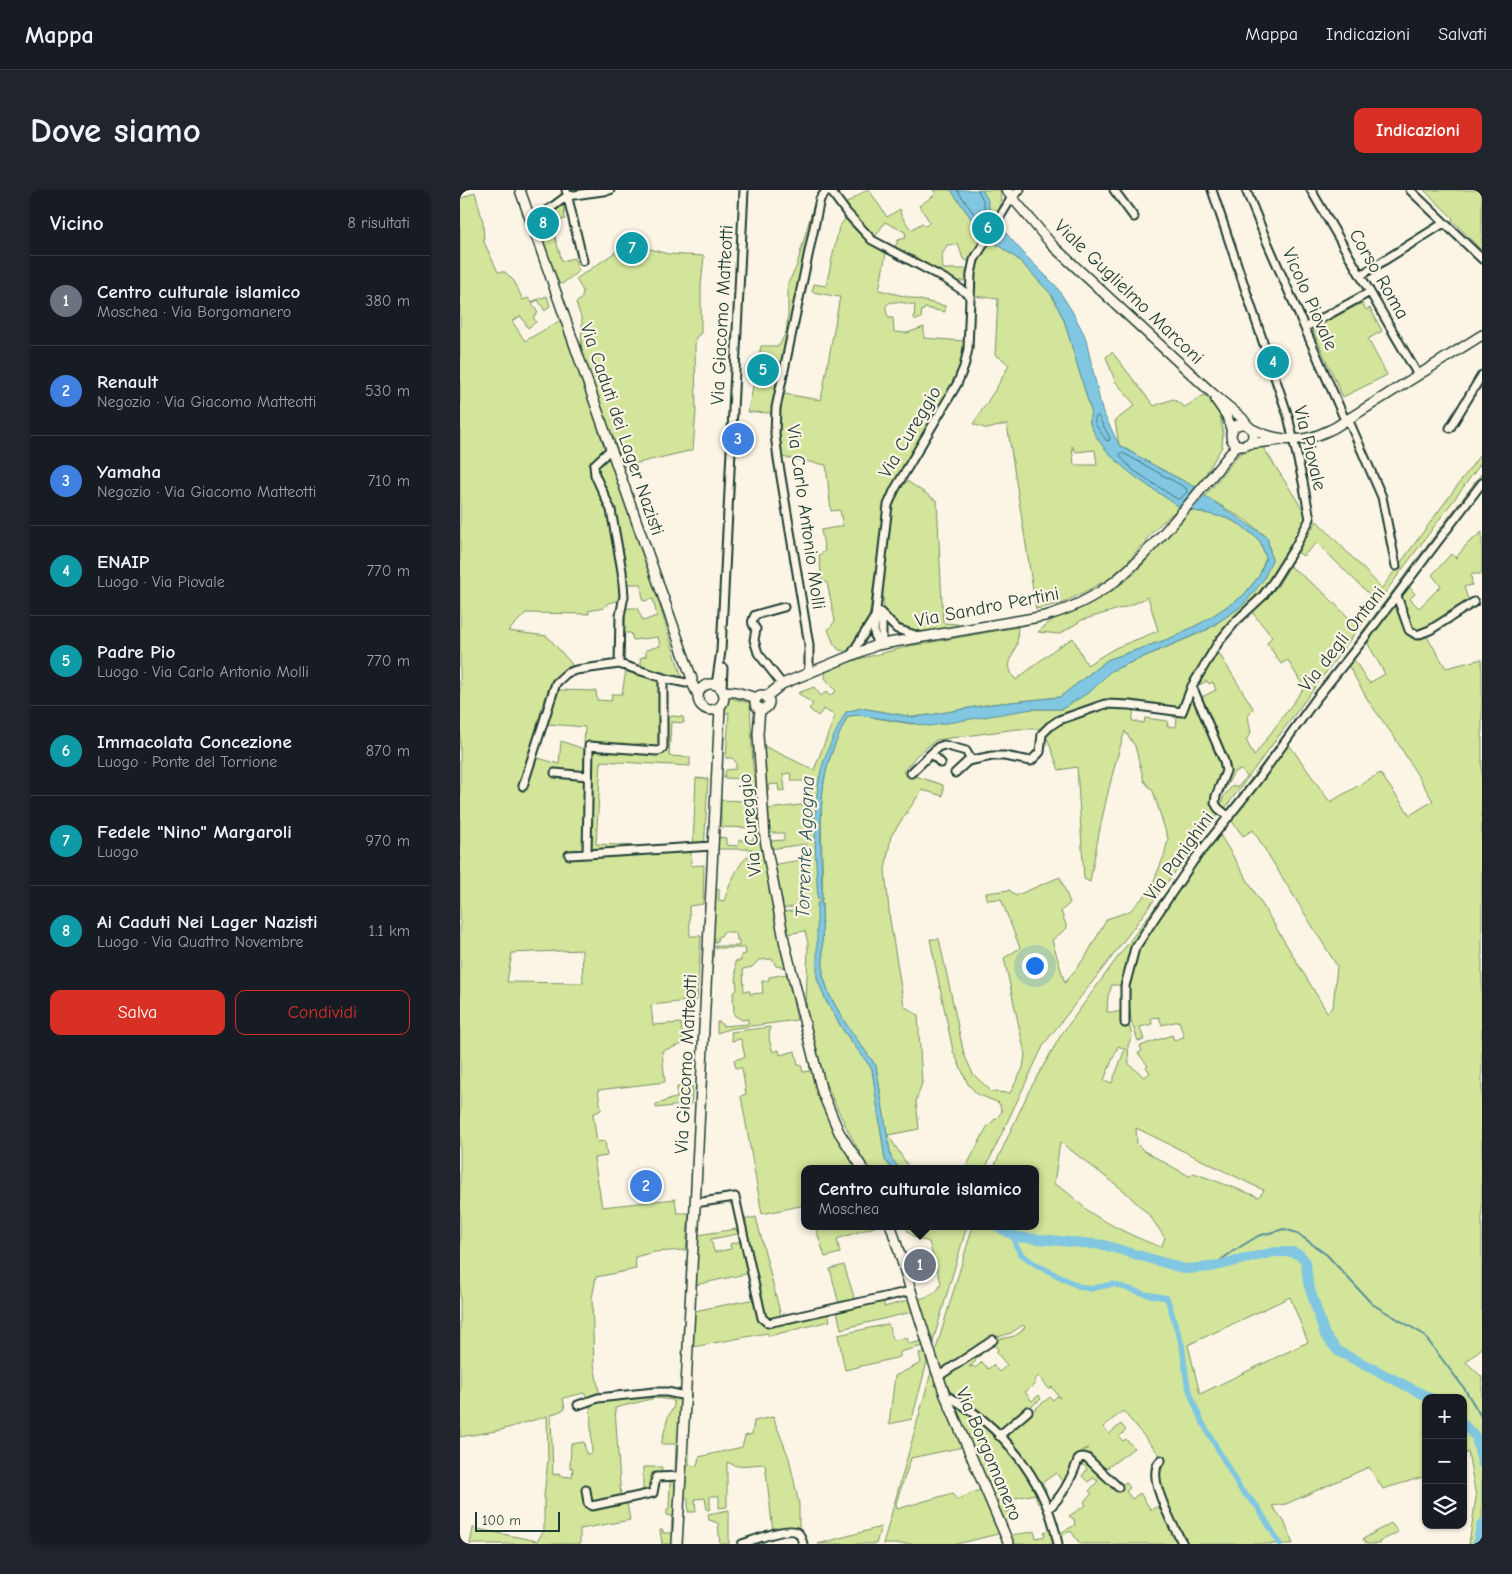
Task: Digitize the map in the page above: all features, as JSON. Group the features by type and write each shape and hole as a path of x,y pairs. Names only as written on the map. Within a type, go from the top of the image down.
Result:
{"main road":[{"name":"Via Caduti dei Lager Nazisti","path":"520,190 691,680 698,695"},
{"name":"Viale Guglielmo Marconi","path":"1009,193 1053,246 1212,393 1242,418 1249,427 1283,439"},
{"name":"Viale Guglielmo Marconi","path":"1212,393 1227,416 1238,440 1294,440 1312,437 1334,428 1482,335"},
{"path":"1238,440 1238,425 1249,427"},
{"name":"Via Sandro Pertini","path":"880,645 1044,616 1060,612 1083,602 1121,577 1144,554 1205,485 1238,440 1252,438 1249,427"},
{"path":"691,680 721,690 761,698 782,684 880,645"},
{"path":"705,685 698,695 702,707 716,709 724,703 721,690"},
{"name":"Via Cureggio","path":"761,698 756,704 760,708 758,734 768,860 785,945 828,1108 839,1132 861,1165"},
{"name":"Via Giacomo Matteotti","path":"677,1544 686,1396 718,733 716,709"},
{"name":"Via Borgomanero","path":"892,1230 945,1395 1010,1544"}],"street":[{"path":"532,222 566,193 610,190"},
{"name":"Via Giacomo Matteotti","path":"721,690 744,190"},
{"path":"828,190 872,240 947,280 968,294 970,298"},
{"name":"Via Carlo Antonio Molli","path":"808,673 808,645 778,459 776,408 820,200 828,190"},
{"name":"Via Cureggio","path":"880,645 874,632 880,559 888,505 895,489 953,392 961,375 968,349 974,260 1009,193 1020,190"},
{"path":"1114,190 1134,217"},
{"name":"Via Piovale","path":"971,760 1004,756 1031,761 1040,752 1042,734 1050,726 1059,720 1105,704 1130,705 1182,712 1192,686 1218,642 1274,582 1310,519 1288,416 1212,190"},
{"name":"Vicolo Piovale","path":"1246,190 1265,237 1382,496 1396,566"},
{"name":"Corso Roma","path":"1311,190 1418,375"},
{"path":"1410,190 1482,259"},
{"path":"566,193 582,261"},
{"path":"1360,275 1444,223"},
{"path":"947,280 958,284 971,283"},
{"path":"1306,327 1370,292"},
{"path":"1450,428 1482,375"},
{"path":"611,449 594,465 594,475 611,510 622,571 624,596 620,616 619,664"},
{"name":"Via degli Ontani","path":"1229,817 1482,483"},
{"path":"1396,596 1409,630 1417,635 1430,630 1474,602"},
{"path":"877,598 882,624 880,645"},
{"path":"782,684 758,653 754,640 756,629 752,625 752,620 755,615 784,607"},
{"path":"880,612 897,629 921,637"},
{"path":"851,655 875,618"},
{"name":"Via Carlo Antonio Molli","path":"808,645 818,669"},
{"path":"523,786 556,683 567,673 619,664 663,678 686,683 691,680"},
{"path":"587,854 590,746 662,750 663,678"},
{"name":"Via Panighini","path":"1125,1023 1125,986 1134,948 1194,860 1229,817 1215,803 1226,771 1224,761 1192,686"},
{"path":"911,773 938,747 944,745 966,751 970,754 971,760 956,773"},
{"path":"932,754 940,763"},
{"path":"555,773 588,776"},
{"path":"569,855 712,846"},
{"path":"695,1203 735,1197 762,1318 768,1323 911,1291"},
{"name":"Via Borgomanero","path":"939,1376 993,1340"},
{"path":"578,1405 598,1398 654,1392 667,1392 686,1396"},
{"path":"945,1395 975,1414 1024,1462 1034,1477 1048,1508 1058,1544"},
{"path":"999,1436 1028,1411"},
{"path":"1048,1508 1058,1501 1078,1460 1082,1457 1088,1458 1118,1486"},
{"path":"1160,1460 1156,1471 1156,1478 1165,1507 1183,1544"},
{"path":"586,1490 588,1504 592,1506 653,1493 656,1477 681,1476"},
{"path":"742,1544 793,1530 799,1533 803,1544"}],"green space":[{"path":"866,190 869,190 887,217 900,209 900,213 911,230 922,223 926,226 930,222 919,206 936,194 933,190 951,190 975,224 985,234 970,262 963,259 958,244 947,245 942,255 943,269 969,269 967,279 964,281 954,281 894,249 898,240 906,238 905,232 885,222 875,237 867,231 844,205"},
{"path":"982,190 1001,190 1000,209 995,221 991,215"},
{"path":"1424,190 1482,190 1482,251 1452,220 1453,218"},
{"path":"475,192 483,222 484,242 498,272 505,272 514,281 523,300 528,298 531,302 547,296 550,306 545,311 538,300 532,303 538,313 533,317 536,322 528,328 521,316 512,321 525,341 561,320 646,561 682,678 642,667 640,658 646,656 646,650 660,646 658,637 633,640 631,633 624,633 626,608 637,608 643,621 657,616 653,599 643,601 641,584 629,584 627,581 613,510 597,466 591,467 610,513 620,570 622,600 608,603 604,608 588,611 589,614 526,613 508,631 547,636 572,666 560,673 551,684 540,715 531,756 559,764 561,741 584,749 584,845 592,749 660,754 660,748 584,744 585,727 547,724 558,690 596,691 597,700 611,701 612,694 622,694 626,670 663,682 662,715 683,717 684,723 671,722 669,756 690,757 690,766 601,761 596,844 682,848 693,845 696,778 708,779 704,851 691,851 691,866 704,865 703,904 689,906 690,936 701,936 697,1000 651,1005 653,1025 681,1023 683,1044 662,1051 665,1082 598,1090 601,1110 593,1114 597,1142 605,1141 607,1156 594,1158 602,1207 675,1199 677,1213 689,1213 686,1250 654,1252 635,1257 636,1269 596,1277 592,1298 594,1364 600,1397 667,1393 681,1398 678,1471 675,1470 676,1444 661,1444 668,1417 674,1406 673,1400 655,1398 615,1408 621,1499 598,1508 627,1503 630,1520 580,1529 580,1544 470,1544 473,1528 537,1541 544,1531 544,1496 548,1459 547,1416 501,1430 460,1437 460,199","holes":["582,950 583,983 507,982 512,953","584,1393 590,1402 592,1453 586,1454 584,1442 571,1444 570,1468 573,1468 572,1477 559,1476 559,1474 553,1475 551,1415 565,1409 563,1398"]},
{"path":"563,200 565,219 551,223 562,261 574,258 579,271 562,284 557,283 536,222"},
{"path":"813,207 817,207 771,413 748,412 761,346 779,346 786,332 788,283 796,268"},
{"path":"845,219 860,235 886,253 879,290 945,306 945,312 925,308 922,310 921,318 916,320 914,318 915,305 898,302 889,303 886,306 886,311 889,318 893,318 894,332 907,333 924,327 924,338 964,341 960,365 954,382 892,487 885,504 869,618 849,652 839,650 828,630 835,621 827,582 822,581 819,555 825,551 821,530 843,526 840,510 831,511 826,465 782,457 780,425 780,410 784,394 821,400 840,297 812,292 814,284 826,286 839,227"},
{"path":"988,238 1019,260 1051,294 1064,320 1091,411 1090,424 1098,439 1107,451 1130,472 1180,507 1156,528 1125,565 1107,580 1063,603 1036,609 1007,424 987,429 973,424 1009,365 995,355 998,299 974,296 974,263","holes":["1072,446 1076,452 1095,450 1097,465 1074,465"]},
{"path":"629,243 634,250 650,249 668,254 704,256 701,285 701,333 696,337 695,345 696,411 693,450 621,467 581,351 582,320 576,303 582,298 583,291 576,279"},
{"path":"1362,303 1366,310 1370,308 1382,331 1368,339 1387,375 1343,397 1312,329"},
{"path":"1112,352 1154,406 1173,399 1185,407 1204,395 1219,409 1223,432 1222,447 1197,488 1119,445 1115,421 1135,405 1115,381 1106,357"},
{"path":"1261,444 1309,519 1271,579 1241,611 1214,646 1192,686 1198,699 1216,690 1213,682 1209,684 1207,681 1199,685 1217,650 1253,708 1248,716 1251,733 1246,740 1254,756 1304,688 1288,660 1281,664 1267,643 1272,637 1252,612 1277,587 1290,566 1324,593 1355,624 1374,599 1317,543 1303,556 1297,552 1317,521 1382,588 1482,452 1482,462 1223,811 1219,803 1222,802 1223,797 1233,785 1238,787 1247,776 1241,770 1234,772 1223,793 1221,793 1229,772 1216,796 1221,810 1111,958 1044,1044 987,1165 967,1165 987,1127 1002,1112 999,1103 977,1094 968,1084 953,1051 930,939 939,939 964,1054 973,1074 992,1092 1010,1093 1023,1068 1025,1054 1004,958 1020,948 1001,899 987,900 986,893 1010,890 1015,896 1060,877 1070,903 1061,911 1067,928 1052,940 1065,983 1086,956 1107,919 1130,911 1150,890 1164,856 1168,839 1153,791 1144,781 1135,746 1125,731 1105,806 1090,882 1084,879 1077,767 1059,770 1045,736 1062,722 1104,707 1134,709 1132,721 1144,723 1145,718 1168,721 1167,726 1176,727 1177,718 1173,717 1174,714 1182,709 1115,701 1104,702 1059,716 1040,729 1017,729 936,740 917,755 903,772 943,785 943,796 922,790 891,836 885,870 890,920 904,1006 918,1015 922,1083 916,1101 919,1129 888,1135 907,1165 897,1165 891,1158 876,1066 846,1024 830,996 823,976 822,902 817,978 826,1001 843,1030 872,1069 885,1160 889,1165 867,1165 848,1131 821,1074 806,1008 808,943 805,931 786,934 781,912 803,910 805,905 781,909 772,865 806,859 806,844 770,849 770,841 784,840 784,833 769,833 768,809 808,804 811,787 809,781 792,781 790,773 783,774 785,790 779,791 778,784 768,785 769,790 765,790 762,745 814,770 835,716 824,709 818,716 809,709 813,704 798,693 814,687 821,696 826,692 830,696 836,691 825,678 826,670 859,659 910,646 1018,627 1017,643 1010,662 1010,670 1016,680 1055,649 1073,638 1087,665 1115,648 1158,631 1148,597 1129,606 1082,620 1060,634 1038,632 1056,617 1114,590 1134,574 1191,510 1227,518 1241,525 1260,541 1266,558 1259,576 1243,596 1203,622 1171,638 1107,660 1060,697 992,704 913,717 861,708 846,712 819,778 815,824 818,900 822,900 821,810 824,781 834,747 848,716 859,715 911,724 1032,709 1062,709 1091,691 1111,671 1207,630 1246,602 1272,560 1267,537 1245,520 1205,496 1239,454"},
{"path":"1482,473 1482,480 1386,604 1367,632 1353,646 1228,814 1226,812"},
{"path":"907,481 937,501 943,623 958,624 958,627 926,631 909,629 893,619 884,610 882,585 891,511 898,491"},
{"path":"1482,532 1482,574 1471,574 1472,585 1464,587 1469,602 1476,599 1479,605 1426,635 1446,668 1482,659 1482,1348 1466,1362 1482,1377 1482,1544 1469,1544 1476,1497 1467,1453 1467,1394 1422,1394 1422,1477 1383,1489 1369,1467 1286,1504 1272,1506 1284,1521 1293,1544 1185,1544 1160,1491 1158,1479 1163,1459 1123,1411 1103,1427 1109,1434 1121,1424 1126,1430 1119,1437 1123,1441 1126,1439 1134,1448 1103,1471 1088,1457 1079,1456 1089,1448 1080,1451 1061,1494 1050,1506 1048,1501 1057,1492 1060,1493 1064,1484 1056,1473 1042,1483 1046,1489 1046,1496 1022,1458 1010,1444 988,1420 955,1396 945,1384 942,1376 981,1349 981,1355 969,1367 973,1366 975,1368 982,1362 988,1369 993,1365 999,1372 1007,1365 996,1352 998,1350 996,1346 987,1347 988,1344 997,1339 1016,1335 1025,1327 1023,1325 1011,1333 990,1339 940,1373 934,1356 972,1230 1039,1230 1039,1165 995,1165 1029,1091 1061,1035 1223,816 1225,818 1223,822 1202,847 1133,943 1122,985 1112,985 1108,996 1107,1012 1121,1012 1124,1027 1130,1027 1132,1037 1128,1045 1129,1064 1144,1077 1150,1073 1146,1067 1148,1066 1138,1053 1142,1051 1140,1046 1172,1035 1174,1040 1184,1037 1179,1021 1162,1025 1159,1017 1151,1018 1152,1024 1140,1027 1144,1040 1138,1041 1131,1020 1128,995 1130,976 1137,949 1179,885 1219,833 1327,1012 1333,1007 1337,966 1253,830 1243,836 1230,819 1288,743 1330,802 1380,773 1410,815 1433,801 1395,738 1369,702 1347,663 1353,658 1369,683 1385,674 1368,644 1368,639 1407,584 1415,594 1410,599 1419,608 1441,586 1432,575 1451,554 1456,558 1467,544","holes":["1118,1046 1125,1049 1112,1083 1104,1080","1136,1128 1263,1190 1259,1197 1194,1173 1189,1176 1144,1151 1137,1144","1060,1142 1123,1190 1150,1216 1165,1238 1161,1247 1126,1232 1094,1215 1054,1184","1290,1297 1308,1342 1200,1394 1188,1345","1039,1376 1049,1389 1052,1387 1060,1398 1057,1396 1053,1400 1050,1397 1031,1412 1028,1409 1041,1399 1039,1395 1032,1401 1025,1392 1036,1383 1034,1380"]},
{"path":"731,698 750,703 753,768 756,780 758,817 760,819 774,916 786,968 776,966 772,959 759,960 752,967 743,969 744,991 750,991 750,994 763,993 762,981 769,980 769,977 787,974 797,1020 729,1029 717,1033 717,1022 720,1022 723,1026 748,1024 748,1019 742,1020 734,1015 733,993 737,990 735,961 741,961 741,955 746,954 745,948 715,948 715,946 739,946 736,932 723,932 718,937 718,941 713,943 715,889 719,889 719,900 724,901 737,870 750,855 752,849 718,849 718,837 726,838 726,845 738,846 739,840 753,840 754,828 721,827 721,800 743,801 743,794 750,794 751,787 743,786 743,779 724,778 726,770 736,769 736,762 732,758 726,758 729,712 723,715 723,710 725,703"},
{"path":"770,1027 769,1039 773,1052 779,1050 780,1055 795,1051 798,1065 801,1065 803,1072 810,1071 809,1062 811,1062 827,1116 855,1165 801,1165 801,1206 762,1214 741,1096 746,1094 742,1068 736,1068 734,1060 745,1057 741,1039 732,1041 731,1032"},
{"path":"677,1087 693,1087 691,1104 656,1108 656,1104 677,1098"},
{"path":"756,1217 781,1316 764,1320 740,1221"},
{"path":"736,1229 738,1234 711,1239 714,1252 731,1249 730,1244 742,1241 750,1273 695,1285 698,1235"},
{"path":"816,1230 865,1230 837,1239 840,1253 825,1257"},
{"path":"907,1230 966,1230 931,1348 917,1300 935,1293 941,1283 929,1242 912,1235"},
{"path":"844,1265 855,1300 839,1304 830,1269"},
{"path":"903,1296 884,1302 884,1307 909,1300 912,1312 841,1329 837,1311"},
{"path":"755,1299 760,1322 766,1325 793,1323 828,1312 830,1321 769,1336 767,1333 693,1347 694,1311"},
{"path":"888,1324 893,1340 907,1338 909,1344 922,1341 923,1346 900,1352 900,1357 845,1370 838,1335"},
{"path":"924,1352 927,1362 912,1419 889,1424 895,1376 921,1363 919,1353"},
{"path":"932,1369 963,1447 911,1458 896,1503 897,1509 953,1493 956,1500 982,1489 1002,1533 957,1544 883,1544"},
{"path":"959,1406 1009,1448 1028,1474 1041,1503 1038,1504 1035,1494 1002,1501 1005,1512 1012,1511 1014,1518 1003,1521 955,1408"},
{"path":"773,1417 789,1458 799,1504 799,1529 792,1528 773,1531 765,1464 736,1466 727,1462 727,1507 719,1508 719,1496 710,1496 710,1509 707,1510 705,1498 695,1499 696,1512 688,1512 688,1499 684,1498 687,1453 689,1453 689,1465 697,1466 699,1457 742,1447 745,1436 752,1434 754,1421"},
{"path":"1084,1459 1121,1485 1126,1482 1130,1488 1126,1491 1132,1499 1140,1493 1151,1510 1162,1504 1181,1544 1080,1544 1071,1531 1061,1536 1060,1533 1075,1525 1074,1519 1069,1516 1086,1505 1084,1502 1092,1494 1089,1491 1098,1481 1093,1478 1088,1482 1082,1476 1087,1469 1080,1462"},
{"path":"643,1467 662,1467 662,1471 656,1483 643,1493"},
{"path":"670,1482 675,1482 674,1544 662,1544 660,1530 663,1530 663,1533 671,1533 672,1516 667,1515"},
{"path":"729,1510 729,1544 720,1544 718,1523 709,1520 708,1514"},
{"path":"1391,1523 1398,1532 1379,1542 1380,1544 1366,1544 1363,1539"},
{"path":"881,1527 876,1544 818,1544"},
{"path":"1052,1529 1056,1544 1013,1544 1009,1536 1034,1531 1036,1538 1045,1536 1044,1532"}],"water":[{"path":"951,190 982,190 987,198 994,220 985,234 975,224"},
{"path":"997,223 1056,286 1072,311 1085,336 1102,410 1119,445 1197,488 1180,507 1142,482 1118,462 1098,439 1090,424 1091,411 1064,320 1051,294 1019,260 988,238"},
{"path":"1205,496 1267,537 1272,560 1264,579 1246,602 1206,630 1111,671 1091,691 1062,709 1032,709 929,726 859,715 848,716 834,747 824,781 821,826 822,900 818,900 815,825 819,780 826,753 846,712 861,708 913,717 992,704 1060,697 1107,660 1171,638 1203,622 1243,596 1259,576 1266,558 1260,541 1241,525 1227,518 1191,510"},
{"path":"822,902 823,976 830,996 846,1024 876,1066 891,1158 897,1165 889,1165 885,1160 872,1069 843,1030 826,1001 817,978 817,903"}],"waterway":[{"path":"1211,1267 1258,1236 1284,1229 1297,1233 1327,1255 1372,1304 1423,1334 1464,1388 1482,1418"},
{"name":"Torrente Agogna","path":"1004,1230 1017,1237 1104,1245 1185,1269 1211,1267 1274,1252 1292,1252 1300,1255 1306,1262 1308,1283 1325,1335 1338,1351 1422,1394"},
{"path":"1014,1235 1015,1244 1021,1254 1035,1264 1078,1286 1090,1289 1113,1284 1145,1294 1167,1298 1182,1345 1187,1383 1201,1420 1241,1490 1257,1506 1280,1544"},
{"name":"Torrente Agogna","path":"1467,1428 1476,1437 1482,1463"},
{"name":"Torrente Agogna","path":"1477,1544 1482,1524"}],"place":[{"name":"Ai Caduti Nei Lager Nazisti","path":"543,223"},
{"name":"Immacolata Concezione","path":"988,228"},
{"name":"Fedele \"Nino\" Margaroli","path":"632,248"},
{"name":"ENAIP","path":"1273,362"},
{"name":"Padre Pio","path":"763,370"},
{"name":"Yamaha","path":"738,439"},
{"name":"Renault","path":"646,1186"},
{"name":"Centro culturale islamico","path":"920,1265"}]}
